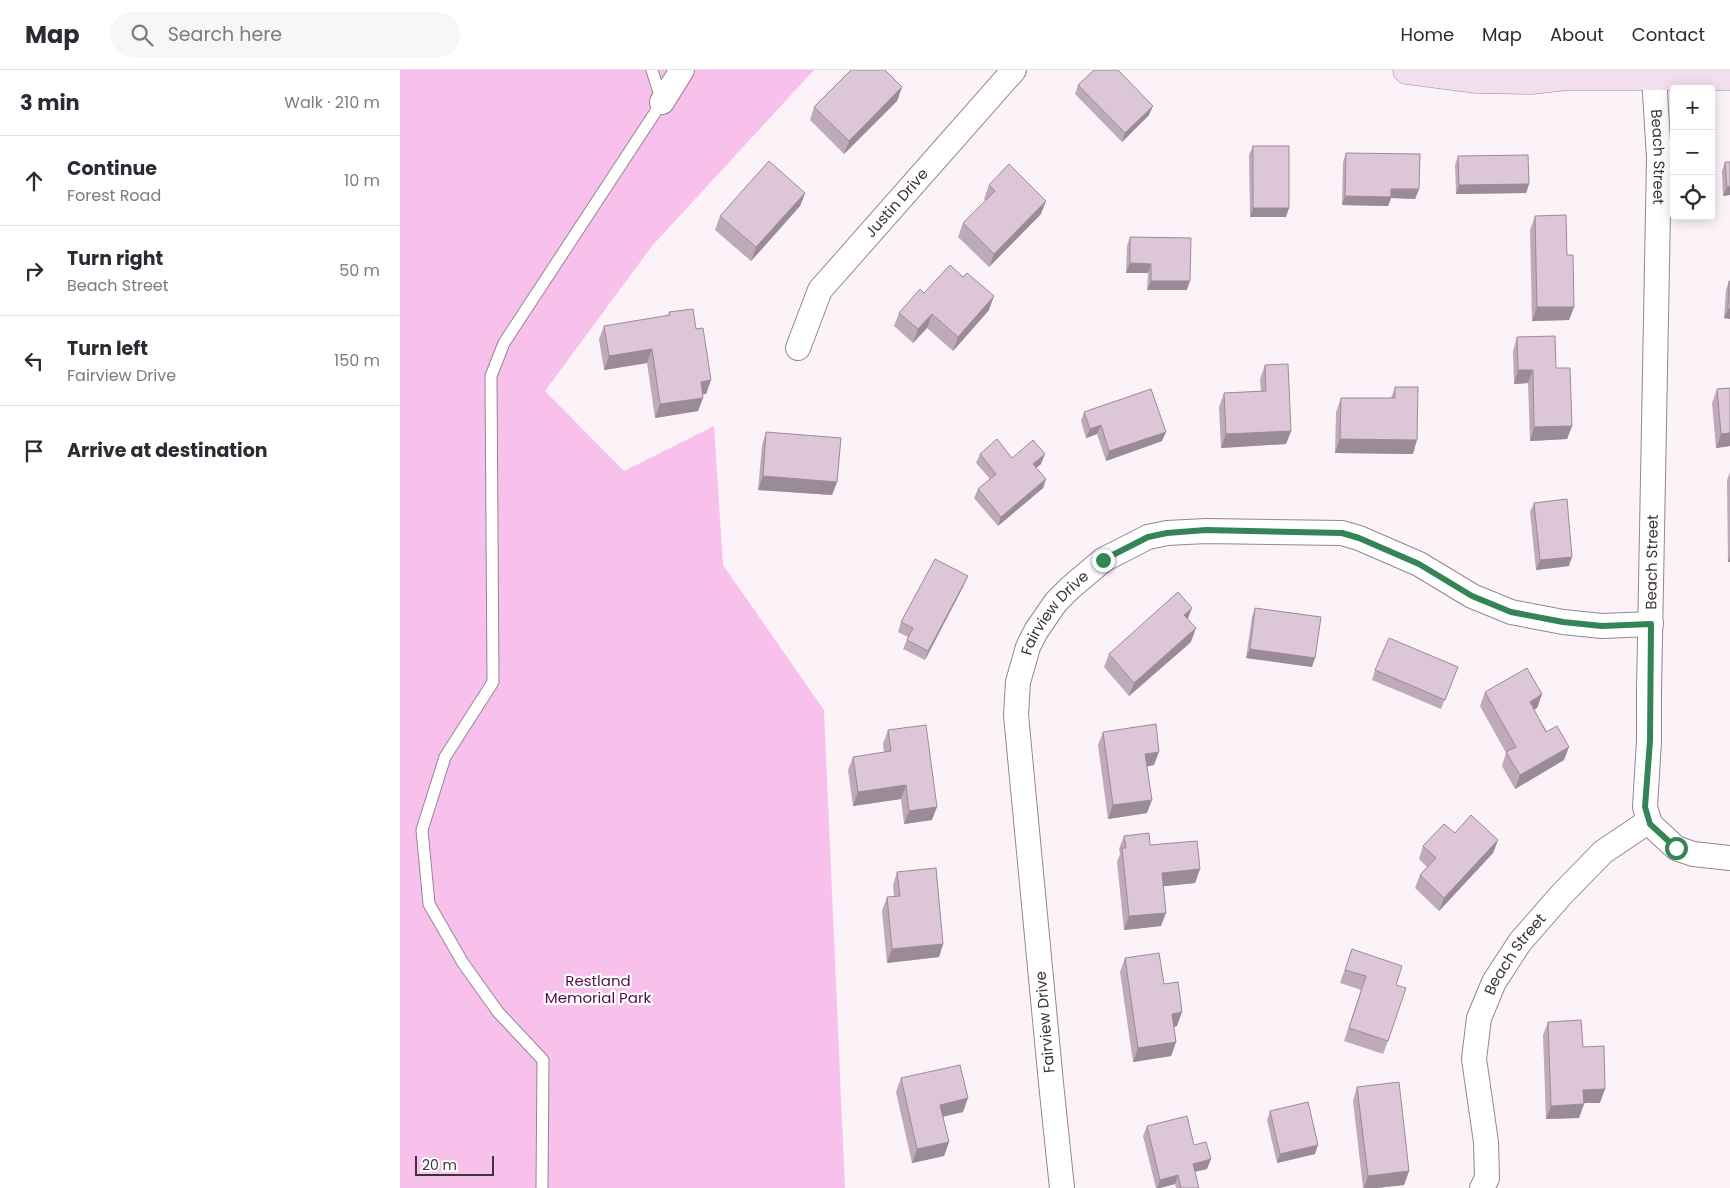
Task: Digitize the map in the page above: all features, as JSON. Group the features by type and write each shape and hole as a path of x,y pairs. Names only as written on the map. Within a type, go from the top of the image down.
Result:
{"street":[{"path":"662,102 682,70"},
{"name":"Justin Drive","path":"798,348 820,290 1014,70"},
{"path":"1407,70 1477,79 1531,80 1567,76 1730,76"},
{"name":"Beach Street","path":"1482,1188 1487,1178 1486,1142 1474,1059 1479,1018 1494,982 1520,942 1562,894 1603,852 1649,821 1645,807 1650,741 1660,158 1654,76"},
{"name":"Fairview Drive","path":"1062,1188 1050,1083 1016,715 1018,682 1028,647 1036,631 1056,602 1070,588 1103,560 1148,537 1167,533 1206,530 1342,533 1359,538 1419,564 1472,596 1511,612 1563,622 1602,626 1651,624"},
{"path":"1649,821 1656,831 1676,848 1693,854 1730,858"}],"lane":[{"path":"542,1188 543,1060 498,1012 463,963 429,904 422,830 445,757 494,682 491,376 504,343 662,102 652,70"}],"green space":[{"name":"Restland Memorial Park","path":"400,70 814,70 652,246 545,391 624,471 714,426 723,565 824,710 845,1188 400,1188"}],"building":[{"path":"851,70 885,70 902,87 849,141 814,107"},
{"path":"1094,70 1118,70 1153,106 1125,133 1078,85"},
{"path":"1253,146 1289,146 1289,208 1253,208"},
{"path":"1346,153 1420,154 1419,189 1391,189 1391,197 1345,196"},
{"path":"1528,155 1529,184 1459,185 1458,156"},
{"path":"769,161 805,193 756,247 720,216"},
{"path":"1725,162 1730,162 1730,186 1727,187"},
{"path":"1009,164 1046,201 994,254 963,223 995,191 989,185"},
{"path":"1566,215 1567,255 1573,255 1574,307 1537,307 1535,216"},
{"path":"1130,237 1191,238 1190,281 1151,281 1151,264 1130,263"},
{"path":"950,265 963,277 967,273 994,296 958,337 932,314 918,329 899,313 920,289 924,293"},
{"path":"1729,281 1730,309 1728,309"},
{"path":"693,309 696,329 703,328 711,380 701,382 703,398 660,404 652,349 609,356 604,326 670,315 669,312"},
{"path":"1555,336 1556,368 1570,368 1572,426 1534,427 1533,370 1518,370 1517,337"},
{"path":"1288,364 1291,431 1226,434 1224,393 1266,391 1265,365"},
{"path":"1395,387 1418,387 1417,440 1340,439 1341,398 1395,398"},
{"path":"1730,388 1730,433 1721,434 1717,389"},
{"path":"1151,389 1166,432 1109,451 1101,425 1090,429 1084,412"},
{"path":"766,432 841,438 837,482 763,476"},
{"path":"997,439 1012,458 1033,440 1045,454 1033,464 1046,479 1001,517 978,489 996,474 980,454"},
{"path":"1567,499 1572,557 1540,560 1534,503"},
{"path":"935,559 968,576 928,651 907,640 913,628 901,622"},
{"path":"1178,592 1192,608 1184,615 1196,628 1134,683 1109,654"},
{"path":"1255,608 1321,617 1315,658 1250,649"},
{"path":"1389,638 1458,667 1445,700 1375,670"},
{"path":"1527,668 1542,694 1530,702 1546,732 1557,726 1569,747 1520,775 1506,752 1516,747 1485,692"},
{"path":"1156,724 1159,752 1145,754 1152,800 1113,805 1103,732"},
{"path":"926,725 937,807 909,811 906,785 858,792 853,757 891,751 888,730"},
{"path":"1471,815 1498,840 1444,898 1420,875 1436,858 1423,846 1444,824 1455,833"},
{"path":"1149,833 1150,845 1197,841 1200,869 1162,873 1166,913 1129,916 1122,848 1126,848 1124,836"},
{"path":"936,868 943,944 892,949 887,897 900,896 897,872"},
{"path":"1352,949 1402,966 1396,985 1406,988 1388,1041 1349,1028 1366,976 1345,970"},
{"path":"1159,953 1164,984 1178,982 1182,1012 1172,1014 1176,1042 1138,1048 1125,958"},
{"path":"1581,1020 1583,1047 1604,1046 1605,1089 1583,1090 1584,1104 1551,1106 1548,1022"},
{"path":"960,1065 968,1098 940,1105 949,1142 917,1149 901,1078"},
{"path":"1399,1082 1409,1171 1368,1176 1357,1087"},
{"path":"1308,1102 1318,1145 1280,1154 1270,1111"},
{"path":"1187,1116 1194,1145 1206,1142 1211,1159 1193,1164 1199,1188 1181,1188 1178,1175 1160,1180 1147,1126"}],"route":[{"path":"1103,560 1148,537 1167,533 1206,530 1342,533 1359,538 1419,564 1472,596 1511,612 1563,622 1602,626 1651,624 1650,741 1645,807 1650,824 1676,848"}]}
